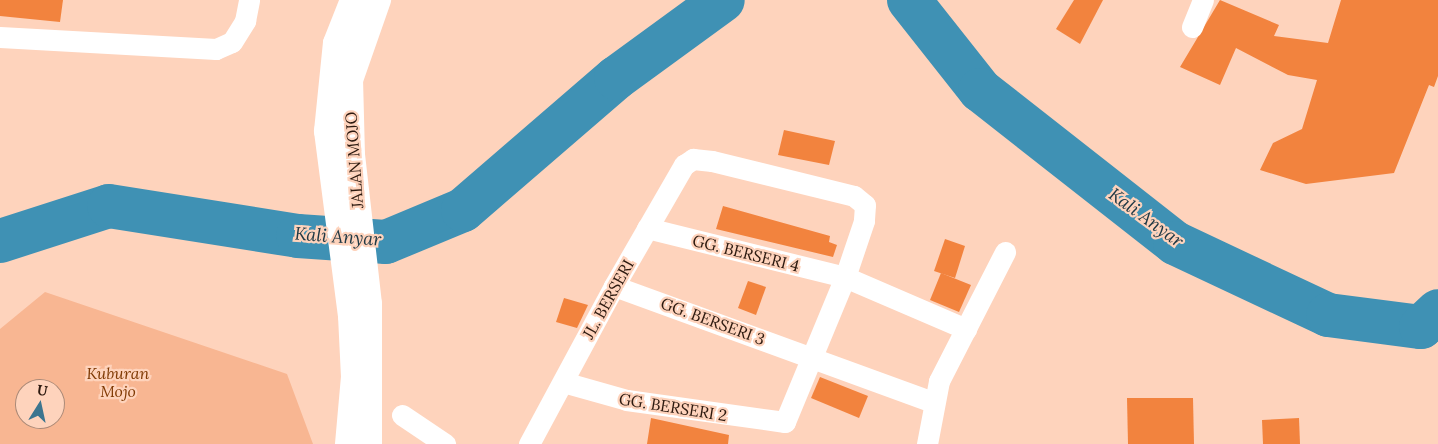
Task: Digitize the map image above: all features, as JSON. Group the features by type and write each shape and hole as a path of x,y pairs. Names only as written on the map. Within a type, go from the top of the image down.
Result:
{"street":[{"path":"0,37 216,49 232,42 245,21 249,0"},
{"path":"340,155 330,76 336,43 352,0"},
{"name":"JALAN MOJO","path":"368,444 360,310 340,155 350,80 378,0"},
{"path":"1192,27 1203,0"},
{"name":"JL. BERSERI","path":"529,444 647,228 684,165 693,159 862,201 867,210 845,277"},
{"name":"GG. BERSERI 4","path":"647,228 845,277 966,330"},
{"path":"927,444 932,402 1005,252"},
{"path":"812,357 845,277"},
{"name":"GG. BERSERI 3","path":"614,286 932,402"},
{"path":"348,444 360,310"},
{"name":"GG. BERSERI 2","path":"563,382 627,400 785,422 812,357"},
{"path":"402,415 445,444"}],"green space":[{"name":"Kuburan Mojo","path":"45,292 287,374 313,444 0,444 0,329"}],"building":[{"path":"0,0 63,0 60,22 0,16"},
{"path":"1074,0 1103,0 1080,44 1056,29"},
{"path":"1220,0 1279,25 1274,36 1328,43 1341,0 1438,0 1438,76 1434,87 1429,85 1394,173 1306,184 1260,170 1273,143 1302,129 1317,80 1288,75 1236,48 1220,85 1180,67"},
{"path":"784,130 835,141 829,165 778,155"},
{"path":"723,206 830,236 829,242 837,245 833,257 716,229"},
{"path":"945,239 965,246 955,278 934,271"},
{"path":"941,273 971,285 959,312 930,300"},
{"path":"748,281 766,287 756,315 738,308"},
{"path":"564,298 588,305 577,328 556,322"},
{"path":"820,377 868,396 859,418 811,398"},
{"path":"1127,398 1193,398 1194,444 1128,444"},
{"path":"651,418 729,435 728,444 647,444"},
{"path":"1299,418 1300,444 1263,444 1262,420"}],"waterway":[{"name":"Kali Anyar","path":"0,241 109,206 298,236 386,242 463,210 616,78 723,0"},
{"name":"Kali Anyar","path":"909,0 980,90 1175,243 1328,315 1421,327 1438,311"}]}
